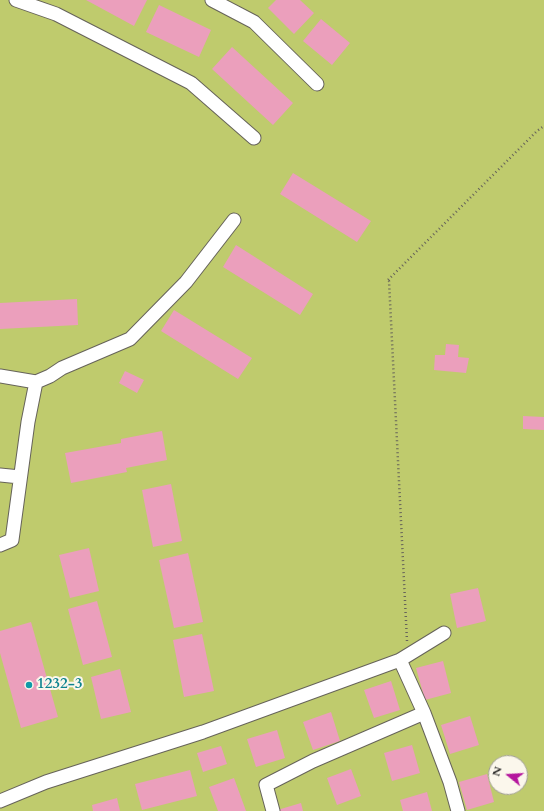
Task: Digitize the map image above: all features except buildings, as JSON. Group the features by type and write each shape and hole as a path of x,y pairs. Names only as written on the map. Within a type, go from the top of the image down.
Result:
{"street":[{"path":"16,0 56,14 191,83 254,138"},
{"path":"212,0 254,22 316,84"},
{"path":"0,376 36,382 50,376 62,368 130,339 186,282 234,220"},
{"path":"0,545 12,540 28,422 36,382"},
{"path":"0,475 20,477"},
{"path":"0,801 46,782 203,732 403,658 444,633"},
{"path":"403,658 450,782 458,811"},
{"path":"273,811 266,785 313,761 424,713"}],"path":[{"path":"403,658 389,281 387,281 537,131 544,126"}],"green space":[{"path":"0,0 544,0 544,811 0,811"}],"place":[{"name":"1232-3","path":"29,685"}]}
